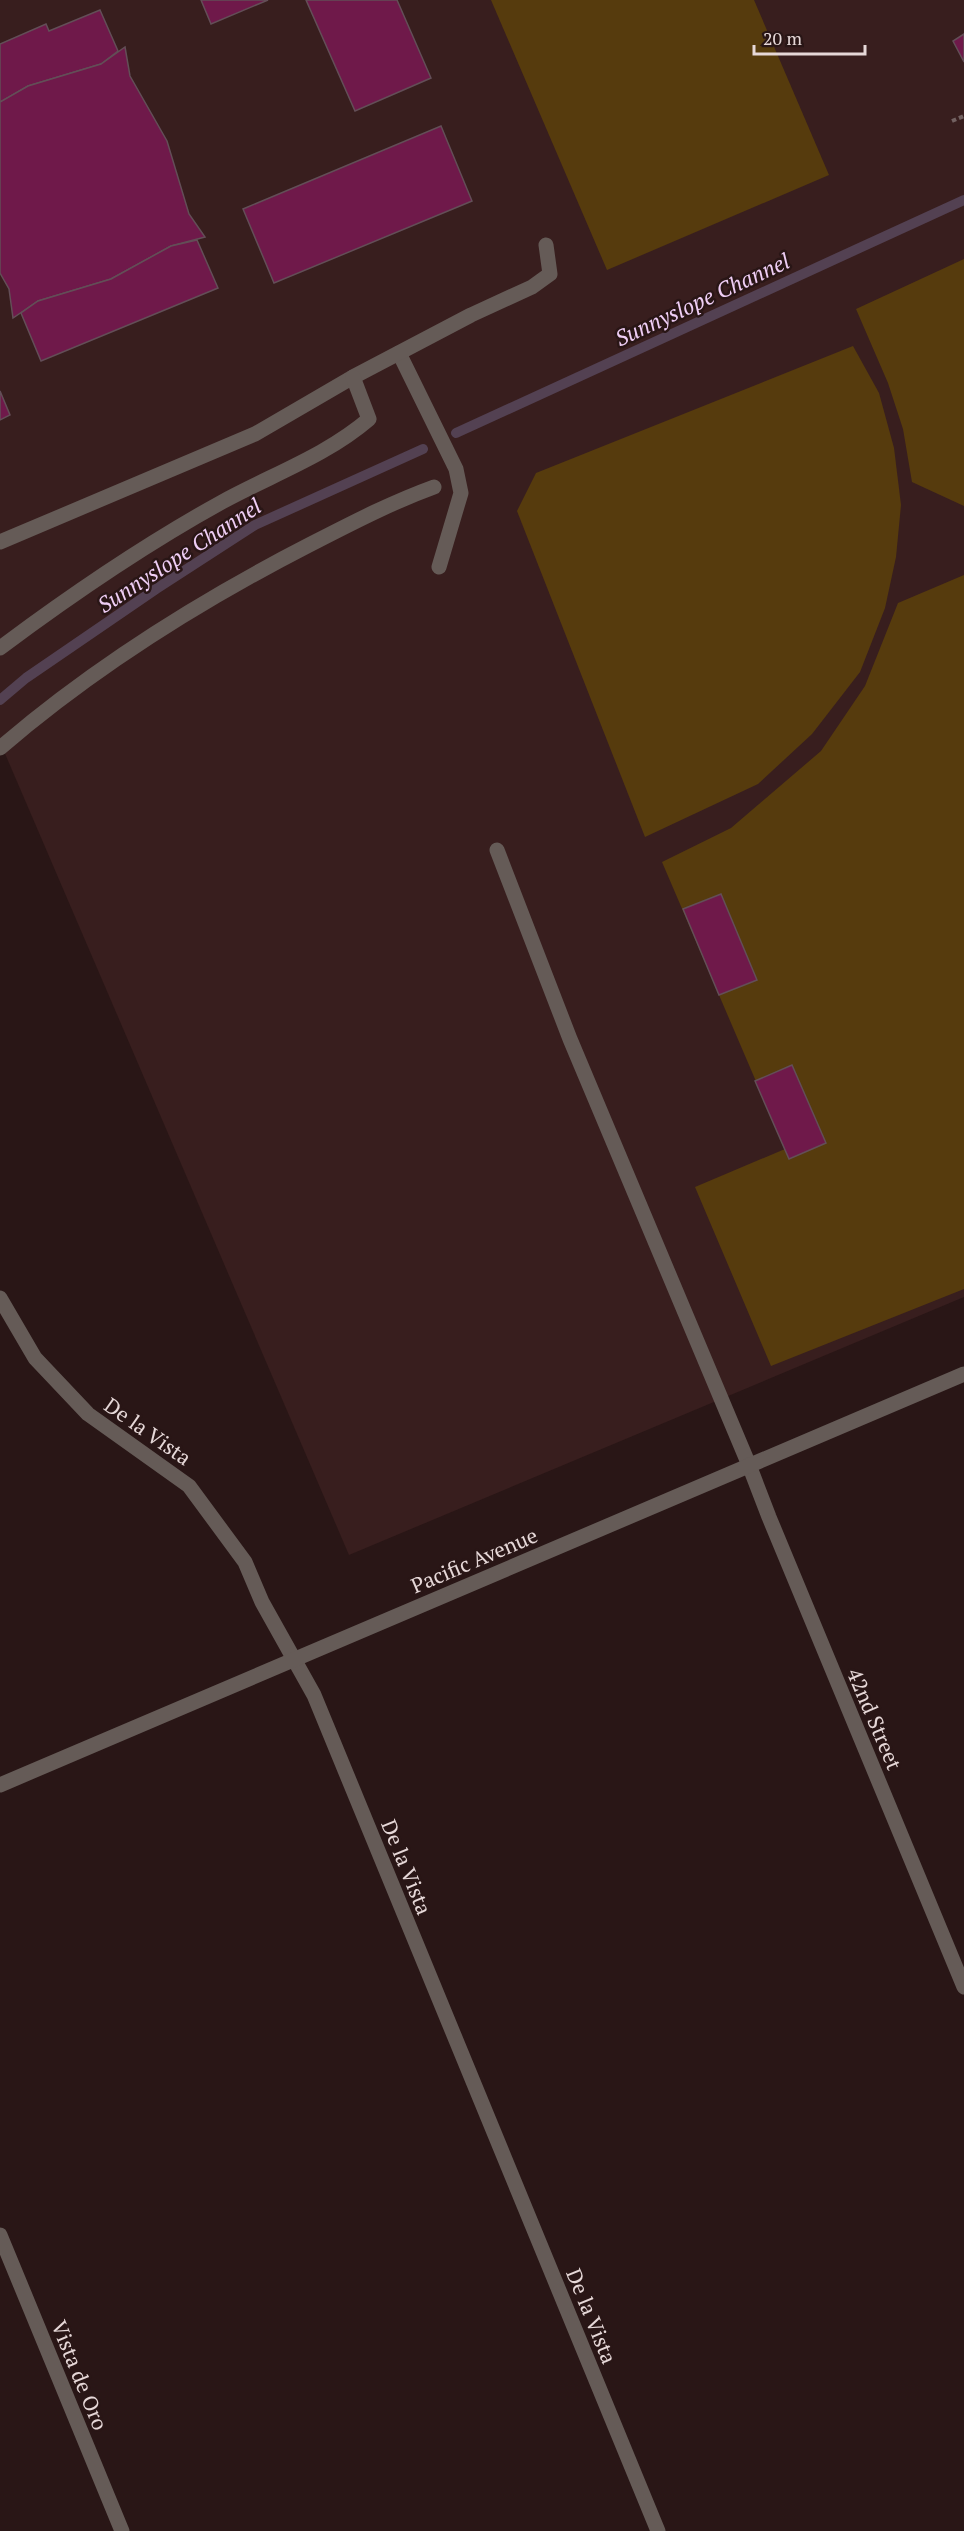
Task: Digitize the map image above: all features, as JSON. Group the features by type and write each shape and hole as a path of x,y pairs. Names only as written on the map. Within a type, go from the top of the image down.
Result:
{"street":[{"path":"0,542 255,434 353,377 471,315 532,287 550,274 546,245"},
{"path":"399,353 456,469 460,493 439,567"},
{"path":"0,648 75,592 221,502 337,443 358,428 369,419 353,377"},
{"path":"0,748 111,663 237,582 393,502 434,487"},
{"name":"42nd Street","path":"497,850 570,1039 964,1987"},
{"name":"De la Vista","path":"0,1298 35,1358 88,1414 189,1486 245,1562 262,1602 314,1695 657,2531"},
{"name":"Pacific Avenue","path":"0,1785 964,1374"},
{"name":"Vista de Oro","path":"0,2235 122,2531"}],"path":[{"path":"952,121 964,116"}],"shaded area":[{"path":"0,0 964,0 964,1297 349,1555 0,742"},
{"path":"491,0 754,0 829,175 607,270"},
{"path":"964,259 964,506 912,482 903,429 888,383 856,309"},
{"path":"853,346 879,393 894,448 901,505 896,557 885,608 860,672 812,734 758,784 645,837 517,511 536,473"},
{"path":"964,575 964,1289 771,1366 695,1187 785,1149 662,862 731,828 821,751 865,686 898,603"}],"building":[{"path":"201,0 268,0 211,24"},
{"path":"306,0 397,0 431,78 355,111"},
{"path":"100,10 118,51 101,64 28,86 0,102 0,44 46,24 49,31"},
{"path":"964,34 964,62 953,41"},
{"path":"125,47 130,76 167,141 189,214 205,237 171,246 111,279 38,301 13,318 9,289 0,273 0,102 28,86 101,64"},
{"path":"441,126 472,201 274,283 243,209"},
{"path":"197,240 218,288 41,361 21,313 38,301 111,279 171,246"},
{"path":"0,391 10,415 0,420"},
{"path":"721,894 757,980 719,995 683,909"},
{"path":"792,1065 826,1143 789,1159 755,1081"}],"waterway":[{"name":"Sunnyslope Channel","path":"456,433 964,200"},
{"name":"Sunnyslope Channel","path":"0,700 26,678 255,525 423,449"}]}
